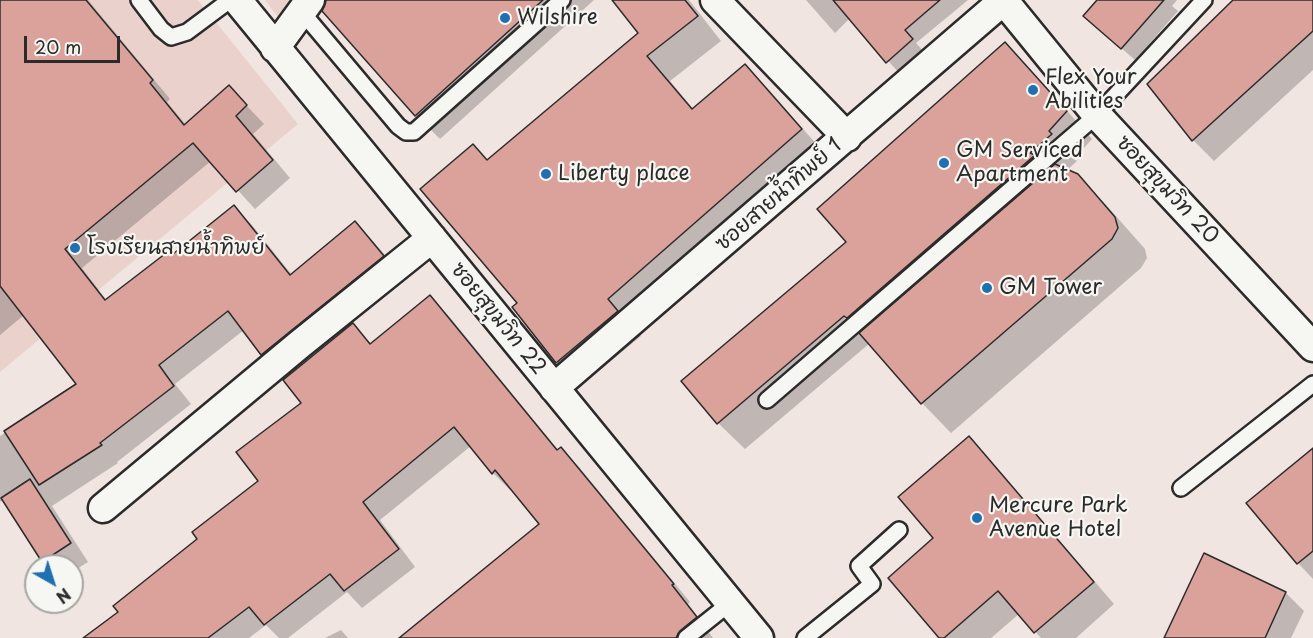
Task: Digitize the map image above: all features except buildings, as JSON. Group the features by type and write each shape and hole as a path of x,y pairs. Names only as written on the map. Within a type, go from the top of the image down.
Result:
{"street":[{"name":"ซอยสุขุมวิท 22","path":"237,0 759,638"},
{"path":"715,0 847,137"},
{"name":"ซอยสายน้ำทิพย์ 1","path":"554,388 1004,0"},
{"name":"ซอยสุขุมวิท 20","path":"1004,0 1097,115 1313,347"},
{"path":"275,48 306,6"},
{"path":"103,508 432,238"}],"lane":[{"path":"139,0 161,29 171,37 187,32 230,0"},
{"path":"306,6 398,126 406,132 414,132 562,0"},
{"path":"767,400 1097,115 1204,0"},
{"path":"1181,488 1313,384"},
{"path":"805,638 872,584 859,566 899,530"},
{"path":"686,638 730,603"}],"shaded area":[{"name":"โรงเรียนสายน้ำทิพย์","path":"0,0 198,0 298,124 0,372"},
{"path":"265,0 297,0 281,21"}],"place":[{"name":"Wilshire","path":"505,18"},
{"name":"Flex Your Abilities","path":"1033,90"},
{"name":"GM Serviced Apartment","path":"944,163"},
{"name":"Liberty place","path":"546,174"},
{"name":"โรงเรียนสายน้ำทิพย์","path":"75,248"},
{"name":"GM Tower","path":"987,288"},
{"name":"Mercure Park Avenue Hotel","path":"977,518"}]}
